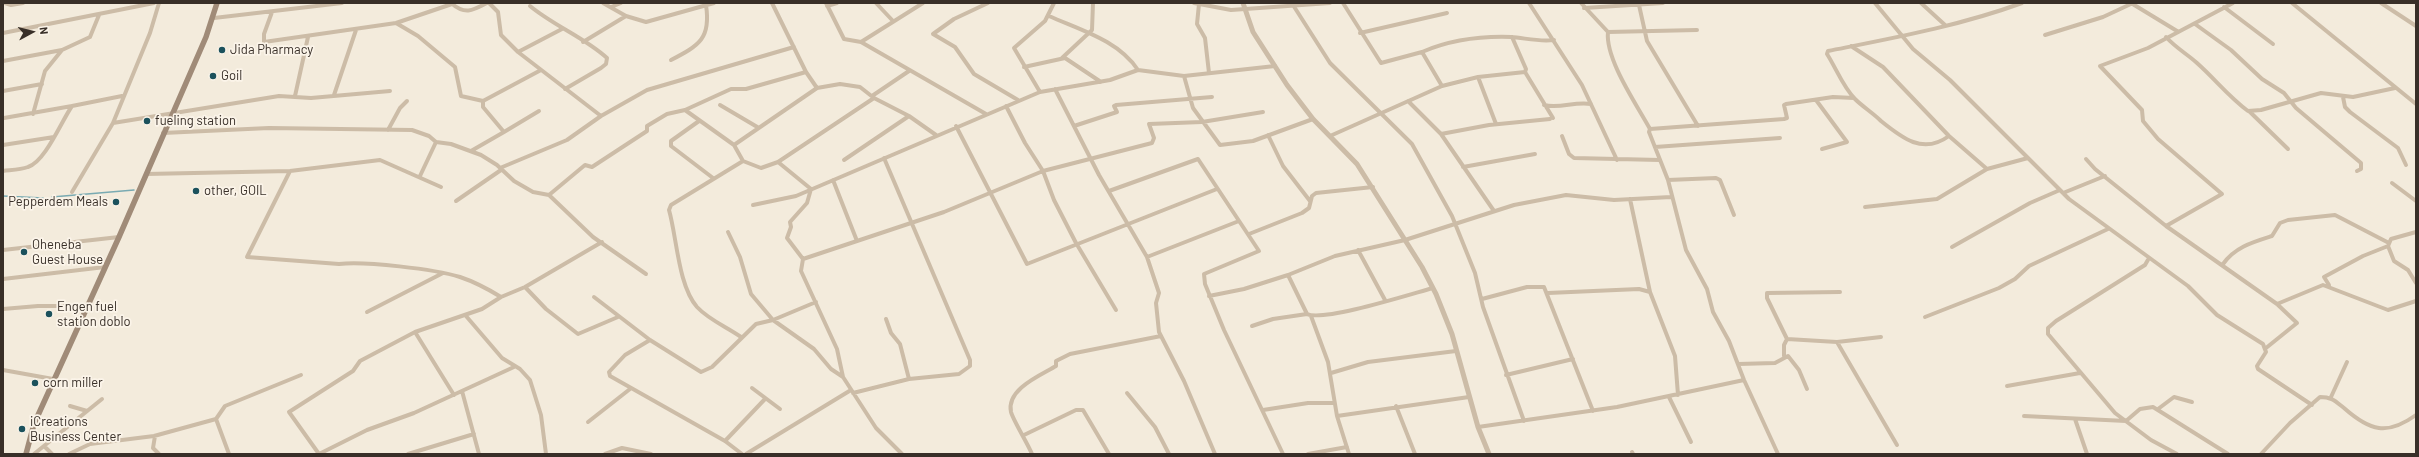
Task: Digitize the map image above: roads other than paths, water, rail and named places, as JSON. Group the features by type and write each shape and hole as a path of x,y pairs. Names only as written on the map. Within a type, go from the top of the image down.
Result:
{"main road":[{"path":"26,454 34,424 53,379 119,237 170,115 214,18 217,3"}],"street":[{"path":"5,3 11,5 22,3"},
{"path":"3,34 154,3"},
{"path":"72,192 113,123 122,96 150,33 159,3"},
{"path":"214,18 340,3"},
{"path":"272,12 264,34 264,42 356,30 396,22 451,4 462,12 466,13 488,3 498,12 501,35 518,52 601,116"},
{"path":"603,3 626,16 646,22 714,3"},
{"path":"611,7 621,3"},
{"path":"772,3 806,72 817,88"},
{"path":"837,3 826,5 844,39 861,42 986,114"},
{"path":"876,3 894,21"},
{"path":"861,42 923,3"},
{"path":"988,3 954,19 933,34 955,47 974,74 1018,100"},
{"path":"1040,92 1024,67 1014,47 1034,32 1049,16 1054,3"},
{"path":"1062,58 1092,30 1093,3"},
{"path":"1194,3 1231,10 1330,3"},
{"path":"1243,3 1244,10 1253,32 1299,103 1356,164 1373,187 1433,288 1456,351 1478,427 1489,454"},
{"path":"1343,3 1360,33 1381,63 1475,39 1512,37 1547,42 1554,40"},
{"path":"1529,3 1554,40 1591,104 1616,160"},
{"path":"1581,3 1584,8 1608,32 1697,30"},
{"path":"1584,8 1626,4 1639,5 1663,3"},
{"path":"1875,3 1913,49 1942,73 2062,192 2108,229 2196,292 2217,315 2242,329 2266,348"},
{"path":"1921,3 1945,25"},
{"path":"1949,136 1942,141 1926,145 1912,143 1902,138 1854,98 1827,54 1830,50 1902,36 1992,14 2022,3"},
{"path":"2046,35 2103,17 2132,3 2177,31"},
{"path":"2166,226 2222,194 2194,172 2147,128 2139,106 2100,66 2101,64 2148,48 2177,31 2195,24 2233,3"},
{"path":"2292,3 2416,104"},
{"path":"2381,3 2416,26"},
{"path":"1200,4 1196,21 1205,38 1209,72"},
{"path":"671,60 679,57 706,35 708,28 706,5"},
{"path":"1639,5 1646,30 1647,41 1698,126"},
{"path":"530,6 562,29 600,51 607,58 606,64 565,89"},
{"path":"1293,6 1330,63 1412,144 1456,224 1475,273 1506,375 1524,421"},
{"path":"2224,7 2273,44"},
{"path":"1360,33 1447,13"},
{"path":"3,61 62,50 90,37 94,31 99,15"},
{"path":"583,42 626,16"},
{"path":"1049,16 1088,34 1129,58 1138,70"},
{"path":"396,22 418,36 455,66 461,96 483,101 541,70"},
{"path":"2195,24 2231,50 2262,79 2284,93 2292,101 2296,108 2360,163 2361,169 2357,171"},
{"path":"518,52 562,29"},
{"path":"334,95 356,30"},
{"path":"1608,32 1606,40 1612,58 1650,129 1649,132 1668,180 1671,197 1686,250 1706,289 1712,308 1778,454"},
{"path":"295,96 308,37"},
{"path":"1441,134 1496,124 1551,118 1525,72 1526,69 1512,37"},
{"path":"2166,37 2176,48 2197,63 2230,97 2248,111 2288,149"},
{"path":"1851,46 1883,67 1949,136 1987,169"},
{"path":"456,201 501,169 567,140 601,116 647,90 794,47"},
{"path":"33,114 45,71 62,50"},
{"path":"1422,52 1442,86"},
{"path":"1024,67 1062,58 1068,59 1101,82"},
{"path":"753,205 782,200 811,189 956,126 1040,92 1101,82 1138,70 1184,76 1209,72 1275,66"},
{"path":"685,110 734,145 743,161 761,168 778,162 909,71"},
{"path":"549,195 576,170 585,164 592,167 647,131 647,126 667,114 685,110 731,88 746,89 806,72"},
{"path":"1330,136 1442,86 1478,77 1525,72"},
{"path":"1184,76 1190,100 1202,122 1222,146 1268,135 1313,119"},
{"path":"1478,77 1496,124"},
{"path":"3,91 42,84"},
{"path":"734,145 817,88 827,85 853,85 860,87 873,97 909,116 936,135"},
{"path":"2248,111 2261,110 2321,93 2343,97 2353,97 2395,88"},
{"path":"1055,89 1061,104 1109,192 1147,257 1157,282 1159,293 1156,303 1161,336 1184,381 1215,454"},
{"path":"113,123 170,115 246,100 295,96 311,98 390,91"},
{"path":"4,118 33,114 122,96"},
{"path":"1074,126 1117,112 1114,106 1116,105 1212,97"},
{"path":"1650,129 1784,119 1787,118 1785,104 1833,97 1854,98"},
{"path":"2343,97 2344,104 2350,112 2402,152 2406,166"},
{"path":"1816,100 1847,142 1822,149"},
{"path":"388,130 400,108 407,101"},
{"path":"483,101 483,107 504,132"},
{"path":"1408,101 1441,134 1494,211"},
{"path":"1544,104 1558,107 1576,101 1591,104"},
{"path":"720,105 759,128"},
{"path":"3,171 32,165 49,150 59,125 72,106"},
{"path":"1006,106 1025,143 1043,171 1054,200 1076,243 1116,310"},
{"path":"471,151 539,111"},
{"path":"803,259 911,224 1043,171 1152,142 1154,138 1149,124 1202,122 1263,112"},
{"path":"844,160 909,116"},
{"path":"699,121 671,141 671,146 713,178"},
{"path":"956,126 1027,264 1076,243 1217,189"},
{"path":"163,133 269,128 412,130 429,136 436,142 451,144 471,151 501,169 533,192 549,195 570,214 575,222 646,274"},
{"path":"1268,135 1283,166 1310,201"},
{"path":"1562,136 1569,154 1574,158 1660,160"},
{"path":"3,146 54,137"},
{"path":"1655,147 1780,138"},
{"path":"420,176 436,142"},
{"path":"1463,167 1535,154"},
{"path":"746,454 852,391 909,379 959,374 970,366 936,280 884,158"},
{"path":"1865,207 1937,199 1987,169 2028,158"},
{"path":"1109,192 1198,159 1248,234 1259,251 1204,274 1203,282 1210,296 1219,322 1283,454"},
{"path":"2086,159 2166,226 2223,264 2277,304 2297,323 2296,326 2266,348 2266,352 2257,366 2258,369 2312,405"},
{"path":"146,174 290,170 380,160 420,176 426,182 441,187"},
{"path":"741,337 698,307 692,298 681,267 669,210 671,205 743,161"},
{"path":"778,162 811,189"},
{"path":"290,170 247,257 339,264 354,262 457,275 478,284 501,297"},
{"path":"1952,247 2030,203 2105,176"},
{"path":"1668,180 1716,178 1720,180 1734,215"},
{"path":"833,180 857,241"},
{"path":"2392,183 2416,201"},
{"path":"1248,234 1302,213 1309,208 1312,196 1316,193 1373,187"},
{"path":"811,189 811,194 802,210 790,222 791,227 787,238 803,259 801,271 837,349 843,376 876,428 902,454"},
{"path":"1210,296 1244,289 1288,275 1310,264 1358,250 1405,240 1514,205 1566,195 1614,200 1671,197"},
{"path":"1630,198 1650,292 1675,356 1678,395"},
{"path":"2223,264 2231,253 2250,243 2272,236 2280,223 2288,220 2335,215 2388,245 2394,261 2408,270 2416,283"},
{"path":"1147,257 1239,221"},
{"path":"1925,317 1999,288 2015,279 2029,266 2108,229"},
{"path":"728,232 740,257 751,294 773,320 814,349 831,369 843,376"},
{"path":"2329,285 2324,277 2363,256 2388,245 2391,239 2397,236 2416,232"},
{"path":"3,250 119,237"},
{"path":"514,367 414,413 367,430 319,454 289,412 353,371 360,361 415,332 441,322 466,316 501,297 525,287 602,242"},
{"path":"1358,250 1385,300"},
{"path":"2149,258 2145,265 2070,311 2048,328 2048,334 2116,413 2151,440 2177,454"},
{"path":"3,279 105,267"},
{"path":"367,312 443,273"},
{"path":"1288,275 1309,315 1331,373 1334,403 1349,454"},
{"path":"1482,299 1536,285 1544,287 1548,293 1593,411"},
{"path":"2277,304 2317,286 2329,285 2388,310 2416,301"},
{"path":"525,287 546,309 578,334 618,317"},
{"path":"1252,326 1273,319 1309,315 1329,315 1433,288"},
{"path":"1548,293 1640,289 1645,289 1650,292"},
{"path":"1788,339 1767,298 1767,293 1840,292"},
{"path":"594,297 618,317 650,340 701,372 707,371 712,367 756,324 773,320 816,302"},
{"path":"3,309 38,306 87,306"},
{"path":"466,316 502,358 514,367 520,369 530,380 541,416 546,454"},
{"path":"886,319 891,333 900,344 909,379"},
{"path":"415,332 454,394"},
{"path":"1032,454 1024,435 1011,412 1012,402 1021,386 1056,366 1056,361 1070,354 1161,336"},
{"path":"1788,339 1836,342 1881,337"},
{"path":"1784,356 1784,345 1788,339"},
{"path":"650,340 625,355 609,372 610,376 630,389 725,441 742,454"},
{"path":"1836,342 1897,445"},
{"path":"1331,373 1368,362 1456,351"},
{"path":"1738,364 1775,362 1784,356"},
{"path":"1784,356 1790,358 1807,389"},
{"path":"1506,375 1573,359"},
{"path":"2331,397 2347,362"},
{"path":"3,370 53,379"},
{"path":"2007,386 2080,373"},
{"path":"216,419 225,406 301,375"},
{"path":"1478,427 1593,411 1669,397 1700,388 1744,380"},
{"path":"752,388 780,409"},
{"path":"588,422 630,389"},
{"path":"462,391 479,454"},
{"path":"1127,393 1146,418 1155,426 1169,454"},
{"path":"1337,416 1365,413 1396,406 1469,397"},
{"path":"1669,397 1691,442"},
{"path":"2158,409 2174,397 2192,402"},
{"path":"2261,454 2290,423 2320,398 2331,397 2356,417 2379,428 2394,428 2416,416"},
{"path":"34,454 44,448 102,399"},
{"path":"725,441 765,399"},
{"path":"1263,410 1301,404 1334,403"},
{"path":"70,406 87,411"},
{"path":"1396,406 1415,454"},
{"path":"2024,416 2126,421 2144,406 2158,409 2181,426 2228,454"},
{"path":"1024,435 1076,410 1083,410 1109,454"},
{"path":"69,454 81,446 97,441 155,436 200,420 216,419"},
{"path":"216,419 229,454"},
{"path":"2075,419 2087,454"},
{"path":"408,454 474,434"},
{"path":"155,436 153,448 158,454"},
{"path":"605,454 616,448 626,447 651,454"},
{"path":"1308,454 1347,447"},
{"path":"44,448 52,454"}],"waterway":[{"path":"52,197 134,190"},
{"path":"3,196 43,198"}],"place":[{"name":"Jida Pharmacy","path":"222,50"},
{"name":"Goil","path":"213,76"},
{"name":"fueling station","path":"147,121"},
{"name":"other, GOIL","path":"196,191"},
{"name":"Pepperdem Meals","path":"116,202"},
{"name":"Oheneba Guest House","path":"24,252"},
{"name":"Engen fuel station doblo","path":"49,314"},
{"name":"corn miller","path":"35,383"},
{"name":"iCreations Business Center","path":"22,429"}]}
